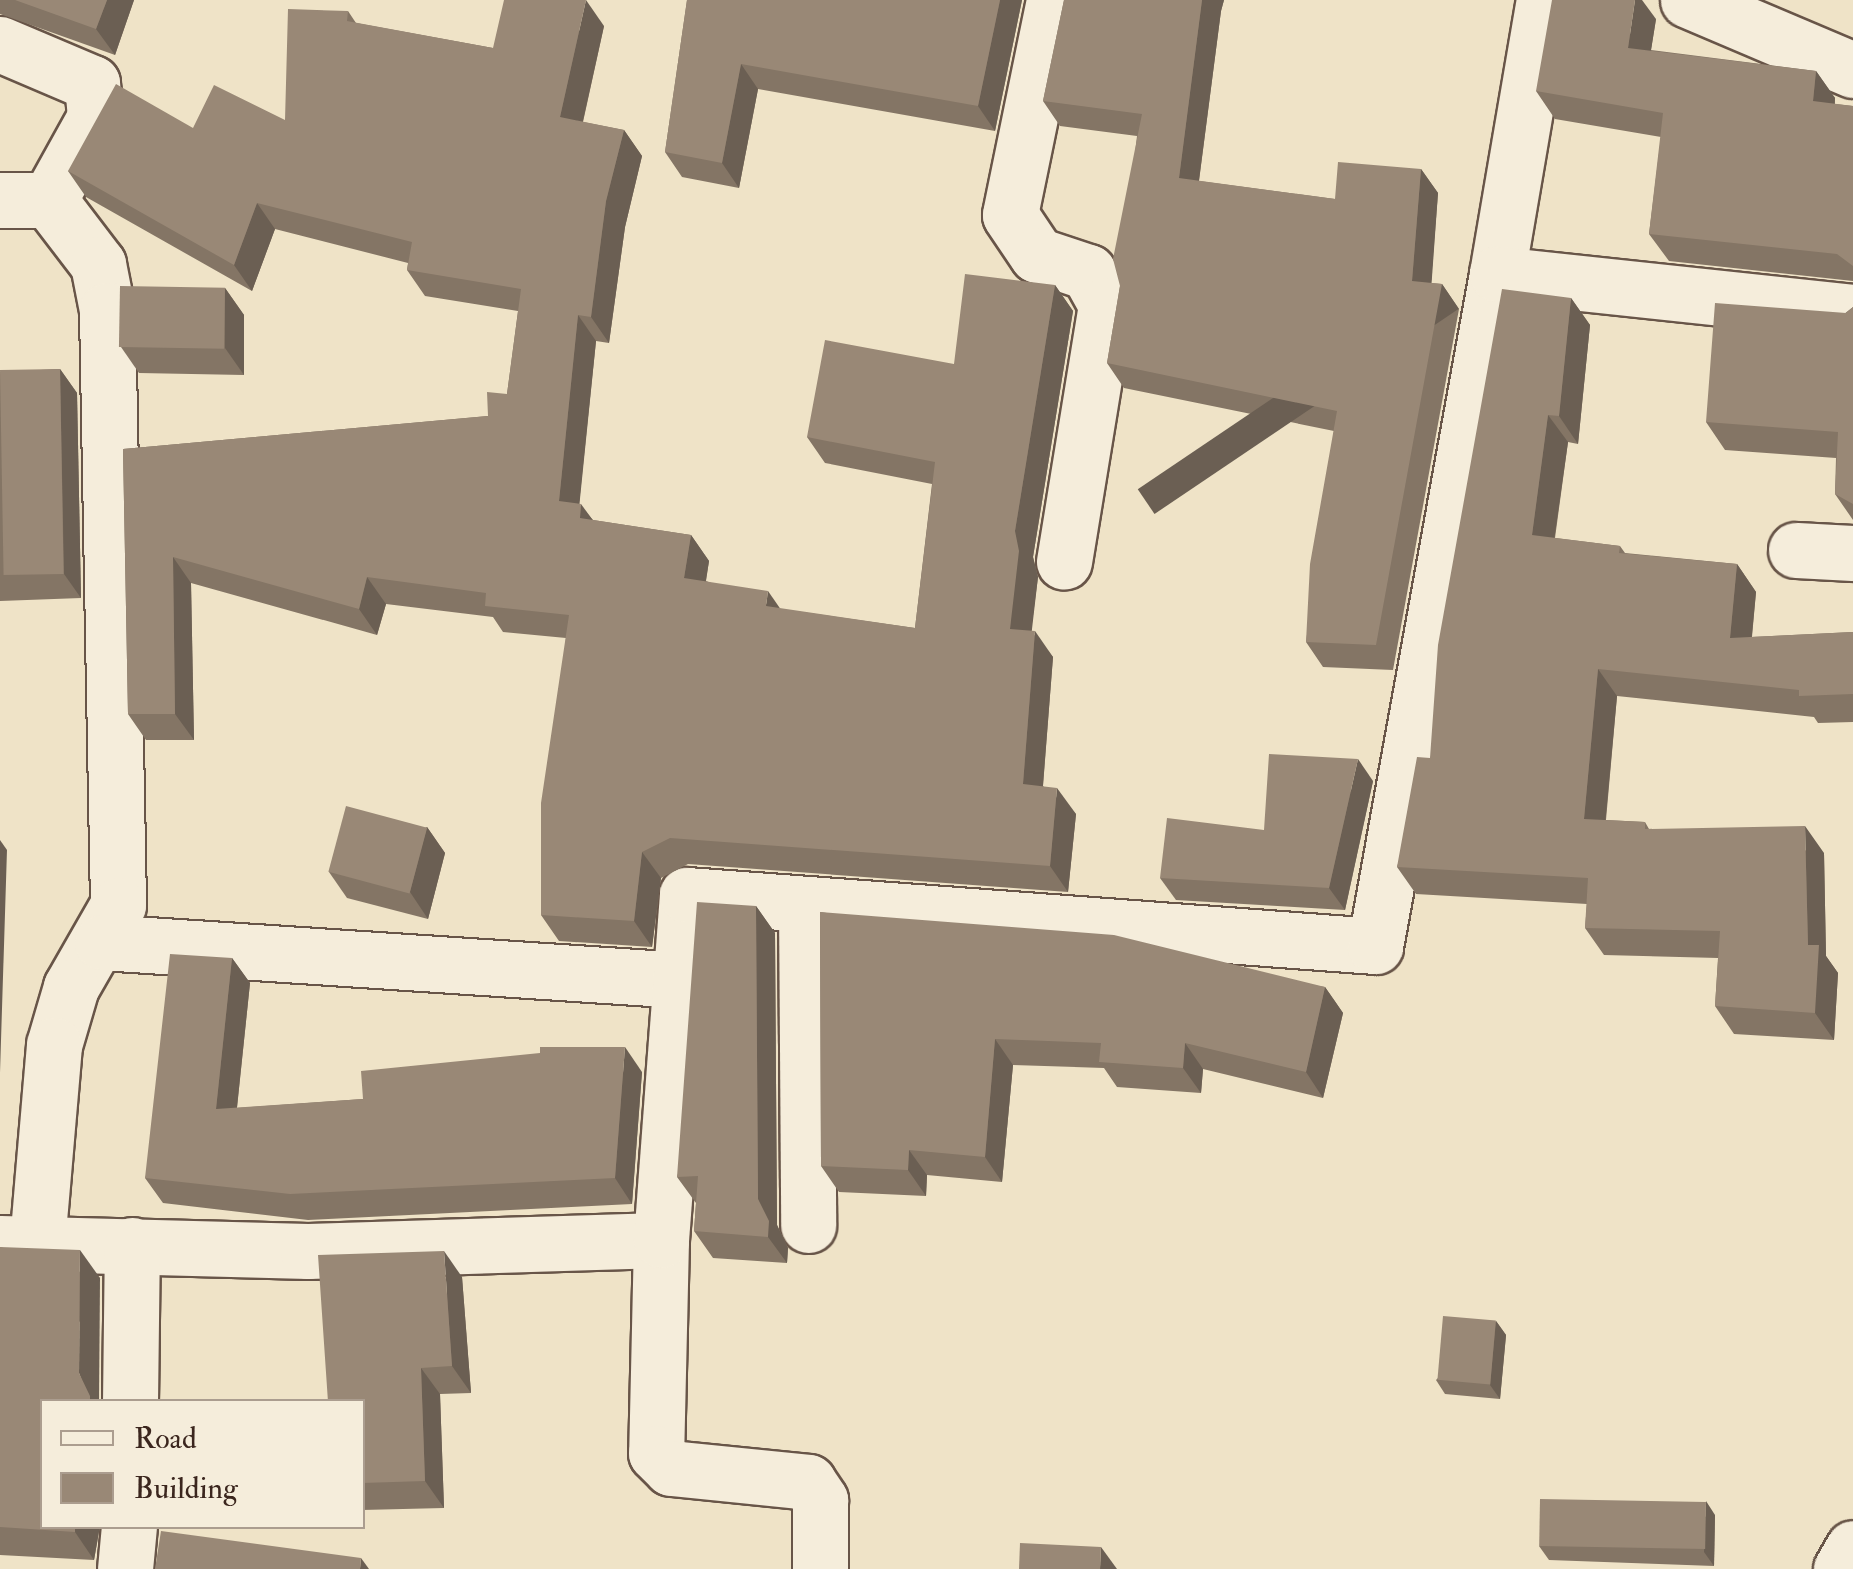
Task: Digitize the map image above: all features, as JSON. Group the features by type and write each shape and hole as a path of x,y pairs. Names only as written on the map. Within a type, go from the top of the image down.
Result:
{"street":[{"path":"1054,0 1010,215 1036,254 1088,272 1106,305 1064,562"},
{"path":"820,1569 820,1500 808,1482 671,1468 656,1453 662,1240 687,895 1376,946 1544,0"},
{"path":"1688,0 1853,70"},
{"path":"0,44 92,82 95,117 25,200 98,264 107,310 118,905 102,942 71,987 54,1045 18,1243 308,1251 662,1240"},
{"path":"1497,274 1853,312"},
{"path":"1796,550 1853,553"},
{"path":"806,904 808,1225"},
{"path":"102,942 682,980"},
{"path":"130,1399 132,1245"},
{"path":"125,1569 129,1529"},
{"path":"1841,1569 1853,1548"}],"building":[{"path":"15,0 107,0 96,29"},
{"path":"504,0 586,0 560,117 624,130 606,201 591,317 578,315 559,501 581,504 580,518 691,535 684,578 768,591 766,606 915,628 935,462 807,437 825,340 954,364 965,274 1055,285 1015,531 1019,551 1010,629 1035,631 1023,784 1057,788 1050,866 670,838 642,852 634,921 541,915 541,803 569,615 485,606 486,593 367,577 359,609 173,557 175,714 128,714 123,449 488,416 487,392 507,394 521,289 407,270 412,242 257,203 234,265 68,171 116,84 193,128 214,85 285,120 288,9 348,11 347,21 493,48"},
{"path":"687,0 1000,0 978,106 741,64 722,163 665,152"},
{"path":"1064,0 1202,0 1179,178 1335,199 1338,162 1421,169 1412,281 1442,284 1376,645 1306,642 1310,564 1337,411 1107,363 1120,286 1113,259 1142,114 1043,101"},
{"path":"1552,0 1635,0 1628,48 1816,71 1813,101 1853,106 1853,266 1837,254 1649,234 1663,113 1536,91"},
{"path":"120,286 225,288 224,349 119,347"},
{"path":"1502,289 1571,298 1559,416 1548,415 1532,535 1620,546 1619,553 1737,564 1730,638 1853,632 1853,694 1799,696 1799,690 1598,669 1584,819 1645,822 1645,829 1805,826 1808,945 1819,945 1815,1013 1715,1006 1720,931 1585,928 1588,878 1397,867 1417,757 1430,758 1438,645"},
{"path":"1715,303 1846,313 1853,307 1853,504 1835,494 1838,432 1706,422"},
{"path":"60,369 64,574 4,575 0,370"},
{"path":"1269,754 1358,759 1329,888 1160,878 1167,818 1264,830"},
{"path":"346,806 427,828 410,893 328,872"},
{"path":"697,902 756,906 758,1199 769,1221 768,1237 694,1231 698,1176 677,1177"},
{"path":"820,912 1114,935 1325,987 1306,1072 1185,1043 1183,1068 1099,1062 1101,1043 995,1039 985,1157 909,1150 908,1170 821,1166"},
{"path":"170,954 232,958 216,1109 363,1099 361,1071 540,1053 540,1047 625,1047 615,1178 290,1194 145,1178"},
{"path":"0,1247 80,1250 79,1373 90,1399 40,1399 40,1529 75,1532 0,1527"},
{"path":"444,1251 452,1366 421,1368 425,1481 365,1483 365,1399 328,1399 318,1255"},
{"path":"1443,1316 1496,1321 1490,1384 1437,1380"},
{"path":"1540,1499 1706,1502 1705,1549 1539,1546"},
{"path":"161,1531 361,1558 360,1569 155,1569"},
{"path":"1020,1543 1101,1547 1100,1569 1019,1569"}]}
